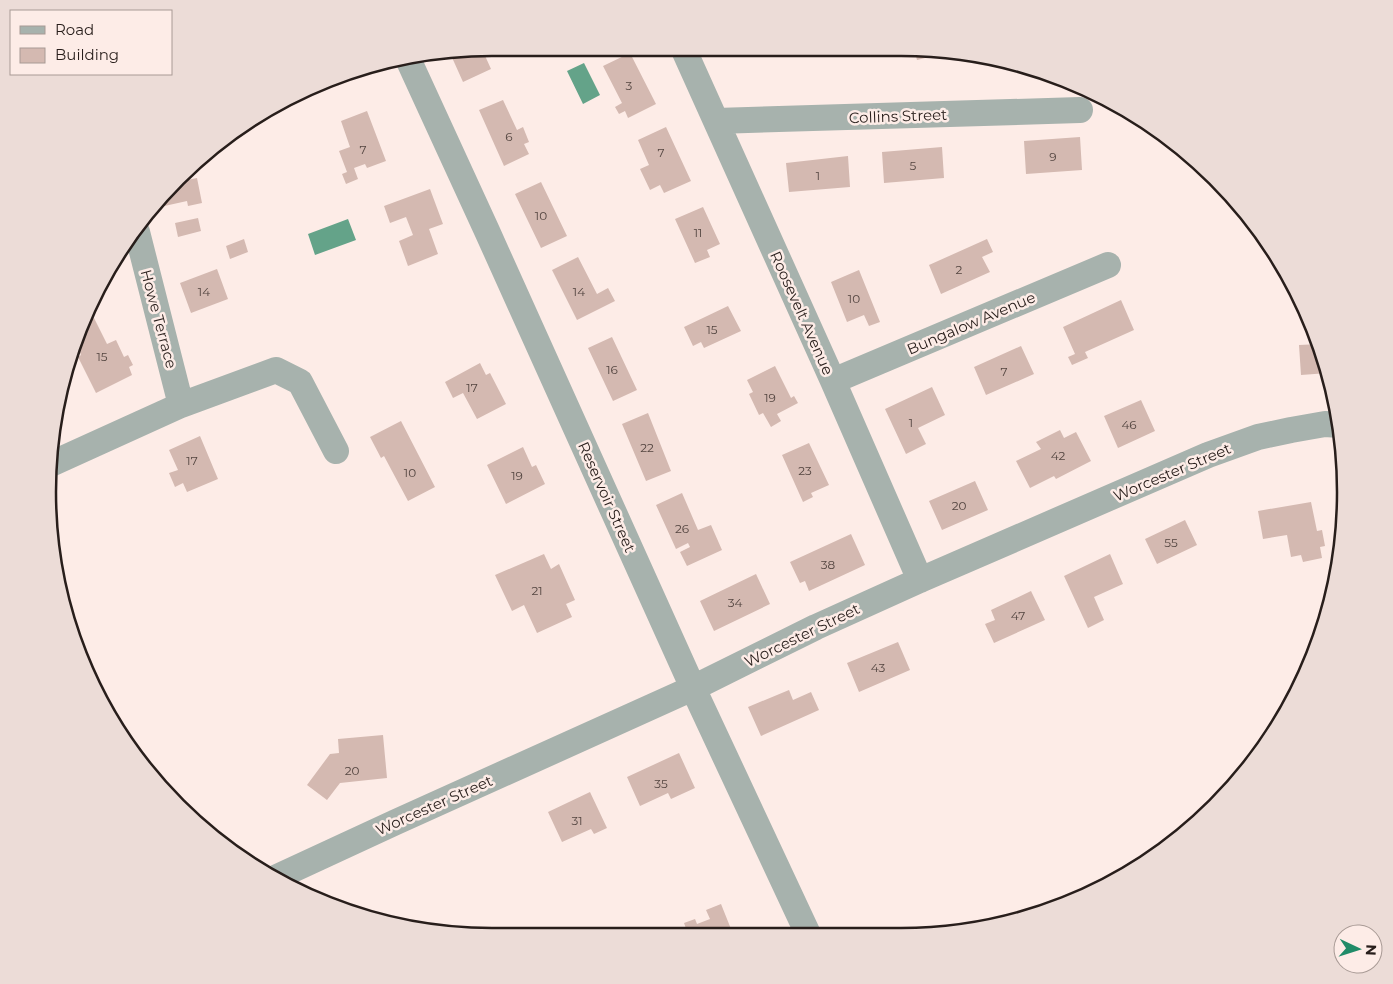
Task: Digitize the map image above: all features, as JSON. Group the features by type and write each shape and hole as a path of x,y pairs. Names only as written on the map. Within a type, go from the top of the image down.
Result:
{"street":[{"name":"Roosevelt Avenue","path":"686,56 833,381 920,580"},
{"name":"Reservoir Street","path":"411,64 488,231 693,688 805,928"},
{"name":"Collins Street","path":"716,121 1080,110"},
{"name":"Howe Terrace","path":"139,238 182,405"},
{"name":"Bungalow Avenue","path":"833,381 1108,265"},
{"path":"57,461 182,405 276,370 300,382 336,451"},
{"name":"Worcester Street","path":"283,874 693,688 816,627 1208,455 1258,437 1331,424"}],"shaded area":[{"path":"584,63 600,95 583,104 567,71"},
{"path":"348,219 356,240 315,255 308,234"}],"building":[{"path":"485,56 491,69 463,82 452,58"},
{"path":"624,56 632,56 656,104 628,118 625,111 619,114 615,107 622,103 603,66"},
{"path":"916,57 929,57 917,60"},
{"path":"503,100 517,130 523,127 529,142 524,144 529,154 504,166 479,110"},
{"path":"367,111 386,161 367,168 365,164 354,168 358,179 346,184 342,174 347,172 339,151 350,147 341,121"},
{"path":"666,127 691,181 664,193 660,185 650,190 640,169 649,165 638,140"},
{"path":"1080,137 1082,170 1026,174 1024,141"},
{"path":"942,147 944,178 884,183 882,152"},
{"path":"848,156 850,187 789,192 786,163"},
{"path":"197,178 202,203 188,206 187,201 163,206 184,184 189,180"},
{"path":"541,182 567,236 541,248 515,194"},
{"path":"430,189 443,224 429,229 438,254 408,266 399,241 413,235 406,217 390,223 384,206"},
{"path":"703,207 720,244 707,250 710,257 695,263 675,219"},
{"path":"198,218 201,231 178,237 175,223"},
{"path":"244,239 248,252 230,259 226,246"},
{"path":"987,239 993,252 982,257 990,272 941,294 929,265"},
{"path":"578,257 597,294 608,288 615,301 577,320 552,270"},
{"path":"217,269 228,299 191,313 180,283"},
{"path":"859,270 880,322 869,326 864,315 847,322 831,282"},
{"path":"1121,300 1134,330 1085,352 1088,358 1072,365 1068,357 1075,354 1063,327"},
{"path":"728,306 741,331 704,348 701,342 693,346 684,327"},
{"path":"94,318 107,344 116,340 124,357 128,355 133,365 129,367 132,375 96,393 78,357 81,355 79,351 92,319"},
{"path":"612,337 637,390 613,401 588,348"},
{"path":"1311,344 1320,374 1301,375 1299,345"},
{"path":"1021,346 1034,374 986,395 974,367"},
{"path":"480,363 486,375 490,373 506,404 477,419 463,393 453,398 445,382"},
{"path":"775,366 791,398 794,396 798,403 777,414 781,421 771,427 763,413 759,415 749,394 753,392 747,380"},
{"path":"932,387 945,415 918,428 926,444 906,454 885,409"},
{"path":"1141,400 1155,431 1118,448 1104,416"},
{"path":"648,413 671,471 646,481 622,424"},
{"path":"401,421 435,487 408,501 384,456 381,458 370,437"},
{"path":"1060,430 1064,438 1076,432 1091,461 1056,479 1054,476 1030,488 1016,461 1041,449 1036,442"},
{"path":"200,436 218,479 187,492 183,483 175,487 169,473 178,470 169,450"},
{"path":"809,443 829,485 811,493 813,497 803,502 782,455"},
{"path":"523,447 532,467 536,465 545,484 506,504 487,465"},
{"path":"975,481 988,510 942,530 929,501"},
{"path":"682,493 698,530 711,525 722,550 687,566 680,552 690,547 688,543 676,549 656,505"},
{"path":"1311,502 1317,531 1322,530 1325,546 1320,547 1322,558 1303,562 1301,555 1291,557 1287,535 1263,539 1258,511"},
{"path":"1185,520 1197,545 1157,564 1145,539"},
{"path":"851,534 865,565 809,591 805,581 800,583 790,562"},
{"path":"544,554 551,569 559,564 575,600 566,604 572,617 537,633 524,605 512,611 495,575"},
{"path":"1110,554 1123,584 1094,597 1104,620 1088,628 1064,576"},
{"path":"756,574 770,604 714,631 700,601"},
{"path":"1031,591 1045,620 994,643 985,624 995,620 991,610"},
{"path":"898,642 910,670 859,692 847,663"},
{"path":"789,690 793,700 811,692 819,710 761,736 748,707"},
{"path":"383,735 387,778 340,783 327,800 307,785 330,754 339,753 338,739"},
{"path":"679,753 695,788 671,799 668,793 640,806 627,777"},
{"path":"590,792 607,828 594,834 591,829 562,842 548,812"},
{"path":"721,904 731,928 686,928 684,923 695,919 697,924 710,919 706,910"}]}
